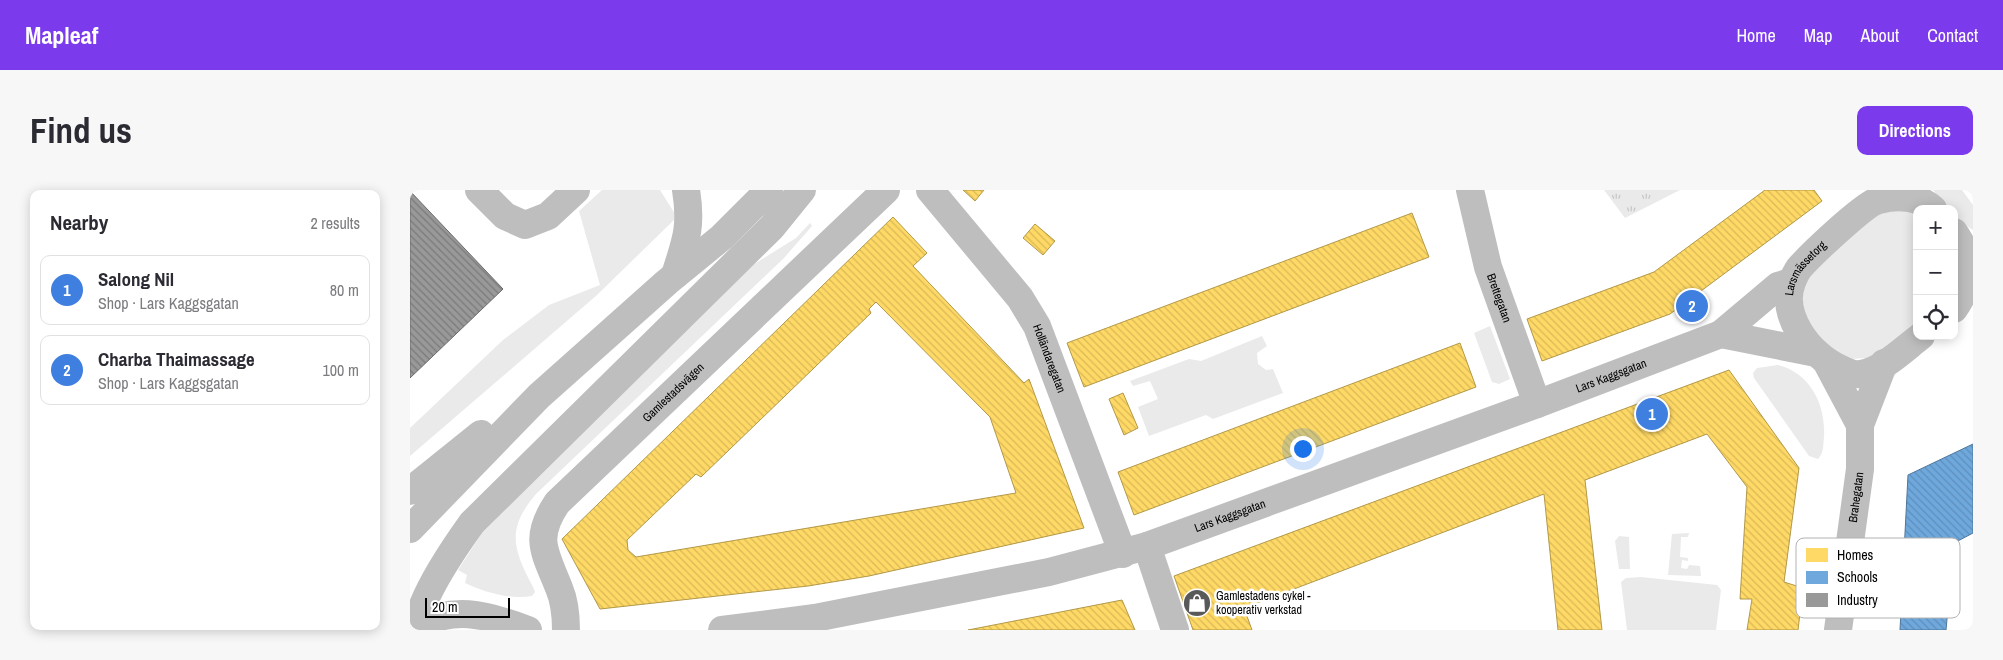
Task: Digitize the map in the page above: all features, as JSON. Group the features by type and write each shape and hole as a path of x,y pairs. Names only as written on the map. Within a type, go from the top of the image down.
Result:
{"street":[{"path":"479,190 505,216 525,225 548,216 576,190"},
{"path":"675,275 688,237 690,214 686,190"},
{"path":"410,529 539,396 675,275 722,237 769,190"},
{"path":"414,629 440,573 472,523 772,227 802,190"},
{"name":"Gamlestadsvägen","path":"566,630 566,610 560,589 543,551 545,527 558,503 886,190"},
{"name":"Holländaregatan","path":"930,190 1020,298 1037,326 1135,550 1175,630"},
{"name":"Brettegatan","path":"1470,190 1488,267 1537,404"},
{"name":"Larsmässetorg","path":"1822,358 1803,338 1794,324 1789,295 1791,282 1800,267 1872,197 1877,200 1897,197 1920,199"},
{"path":"1963,239 1971,263 1970,280 1964,299"},
{"name":"Lars Kaggsgatan","path":"722,630 815,618 1049,572 1135,550 1537,404 1722,334 1778,286 1791,282"},
{"path":"1722,334 1822,358 1859,374 1875,369 1916,340"},
{"name":"Brahegatan","path":"1822,358 1860,425"},
{"name":"Brahegatan","path":"1851,538 1860,469 1860,425 1884,363"},
{"path":"410,491 467,444 539,396"},
{"path":"414,629 462,613 494,617 528,630"}],"green space":[{"path":"602,190 660,190 677,217 597,295 410,456 410,428 503,340 549,305 600,285 579,211"},
{"path":"1604,190 1680,190 1625,218"},
{"path":"1933,190 1962,190 1973,205 1973,230 1958,221 1958,205 1944,205"},
{"path":"1892,208 1913,210 1913,327 1878,353 1866,358 1851,359 1830,352 1803,317 1803,283 1862,224"},
{"path":"810,223 812,226 784,258 536,494 526,506 520,518 516,539 517,550 535,592 532,596 515,597 497,594 465,583 467,575 458,570 482,533 751,266 796,238"},
{"path":"1490,326 1510,379 1499,384 1492,382 1474,333"},
{"path":"1262,336 1267,346 1257,353 1258,364 1266,370 1273,369 1283,393 1213,419 1206,415 1149,436 1138,407 1158,399 1150,381 1133,386 1130,381 1189,359 1201,361"},
{"path":"1778,365 1790,369 1808,383 1819,403 1824,425 1824,437 1822,452 1818,459 1809,456 1754,378 1753,373 1757,368"},
{"path":"1689,533 1688,537 1681,537 1680,557 1688,558 1688,561 1682,560 1681,568 1687,569 1689,565 1700,566 1701,576 1668,575 1672,534"},
{"path":"1619,536 1629,537 1630,569 1619,569 1615,541"},
{"path":"1641,577 1717,585 1721,590 1716,630 1627,630 1621,582 1626,578"}],"building: Homes":[{"path":"963,190 984,190 975,201"},
{"path":"1765,190 1814,190 1822,201 1670,314 1542,361 1527,319 1654,272"},
{"path":"1412,213 1429,257 1084,387 1067,343"},
{"path":"893,217 927,253 913,266 1024,383 1029,379 1084,528 869,576 808,586 600,609 562,539","holes":["876,302 990,417 1016,493 636,557 628,550 627,540 696,474 701,477 871,313 869,309"]},
{"path":"1035,224 1055,241 1043,255 1023,238"},
{"path":"1460,343 1476,387 1134,515 1118,472"},
{"path":"1729,370 1799,468 1784,582 1796,586 1796,618 1799,618 1798,630 1747,630 1752,599 1740,599 1747,487 1707,434 1585,480 1602,630 1558,630 1544,494 1244,608 1252,630 1193,630 1174,576"},
{"path":"1123,393 1138,428 1124,435 1109,399"},
{"path":"1122,600 1135,630 968,630"}],"building: Schools":[{"path":"1973,444 1973,533 1960,540 1960,538 1905,538 1908,475"},
{"path":"1901,618 1947,618 1946,630 1900,630"}],"building: Industry":[{"path":"410,191 503,289 410,378"}],"place":[{"name":"Charba Thaimassage","path":"1692,306"},
{"name":"Salong Nil","path":"1652,414"},
{"name":"Gamlestadens cykel - kooperativ verkstad","path":"1197,603"}]}
